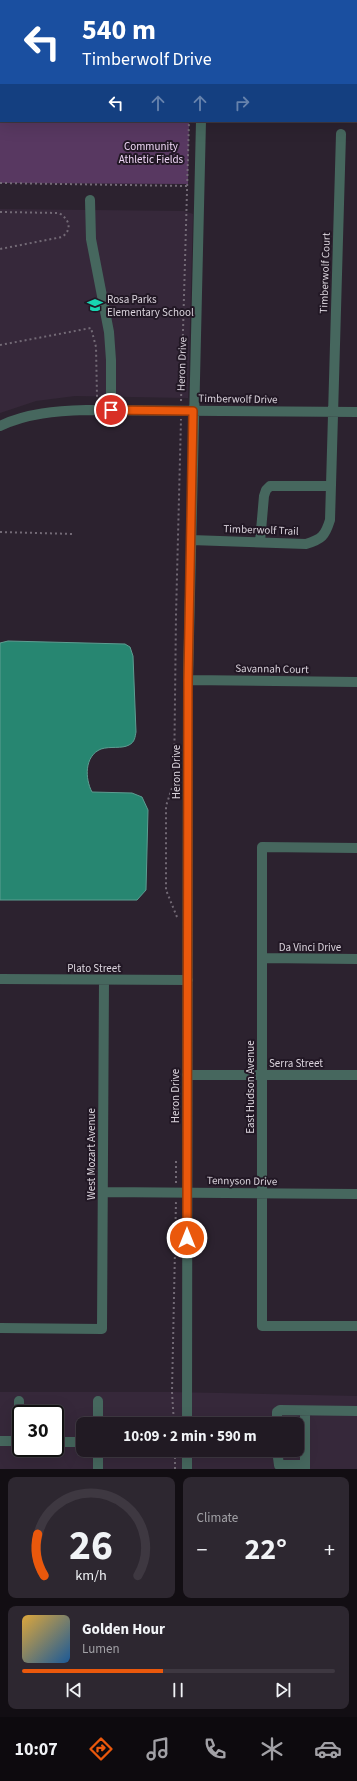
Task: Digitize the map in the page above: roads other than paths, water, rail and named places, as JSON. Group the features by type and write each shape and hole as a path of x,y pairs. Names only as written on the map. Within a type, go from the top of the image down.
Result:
{"street":[{"name":"Heron Drive","path":"187,1417 188,680 190,540 201,122"},
{"name":"Timberwolf Court","path":"333,413 341,134"},
{"path":"90,200 91,239 109,332 111,360 111,410"},
{"name":"Timberwolf Drive","path":"0,426 30,416 57,412 111,410 357,412"},
{"name":"Timberwolf Trail","path":"190,540 306,544 316,541 324,535 330,520 333,413"},
{"path":"260,542 264,496 266,490 270,486 331,486"},
{"name":"Savannah Court","path":"188,680 357,682"},
{"name":"East Hudson Avenue","path":"357,848 262,848 262,1326 357,1326"},
{"name":"Da Vinci Drive","path":"262,958 357,959"},
{"name":"Plato Street","path":"0,979 188,980"},
{"name":"West Mozart Avenue","path":"0,1328 102,1329 104,980"},
{"name":"Serra Street","path":"187,1075 357,1075"},
{"name":"Tennyson Drive","path":"103,1192 357,1194"},
{"path":"19,1401 19,1405"},
{"path":"98,1401 98,1417"},
{"path":"278,1457 279,1465 305,1467 305,1410"},
{"path":"278,1417 278,1411 357,1411"},
{"path":"0,1441 12,1441"},
{"path":"64,1442 76,1442"},
{"path":"98,1457 98,1469"},
{"path":"187,1457 187,1469"}],"place":[{"name":"Rosa Parks Elementary School","path":"95,305"}],"park label":[{"name":"Community Athletic Fields","path":"151,152"}]}
